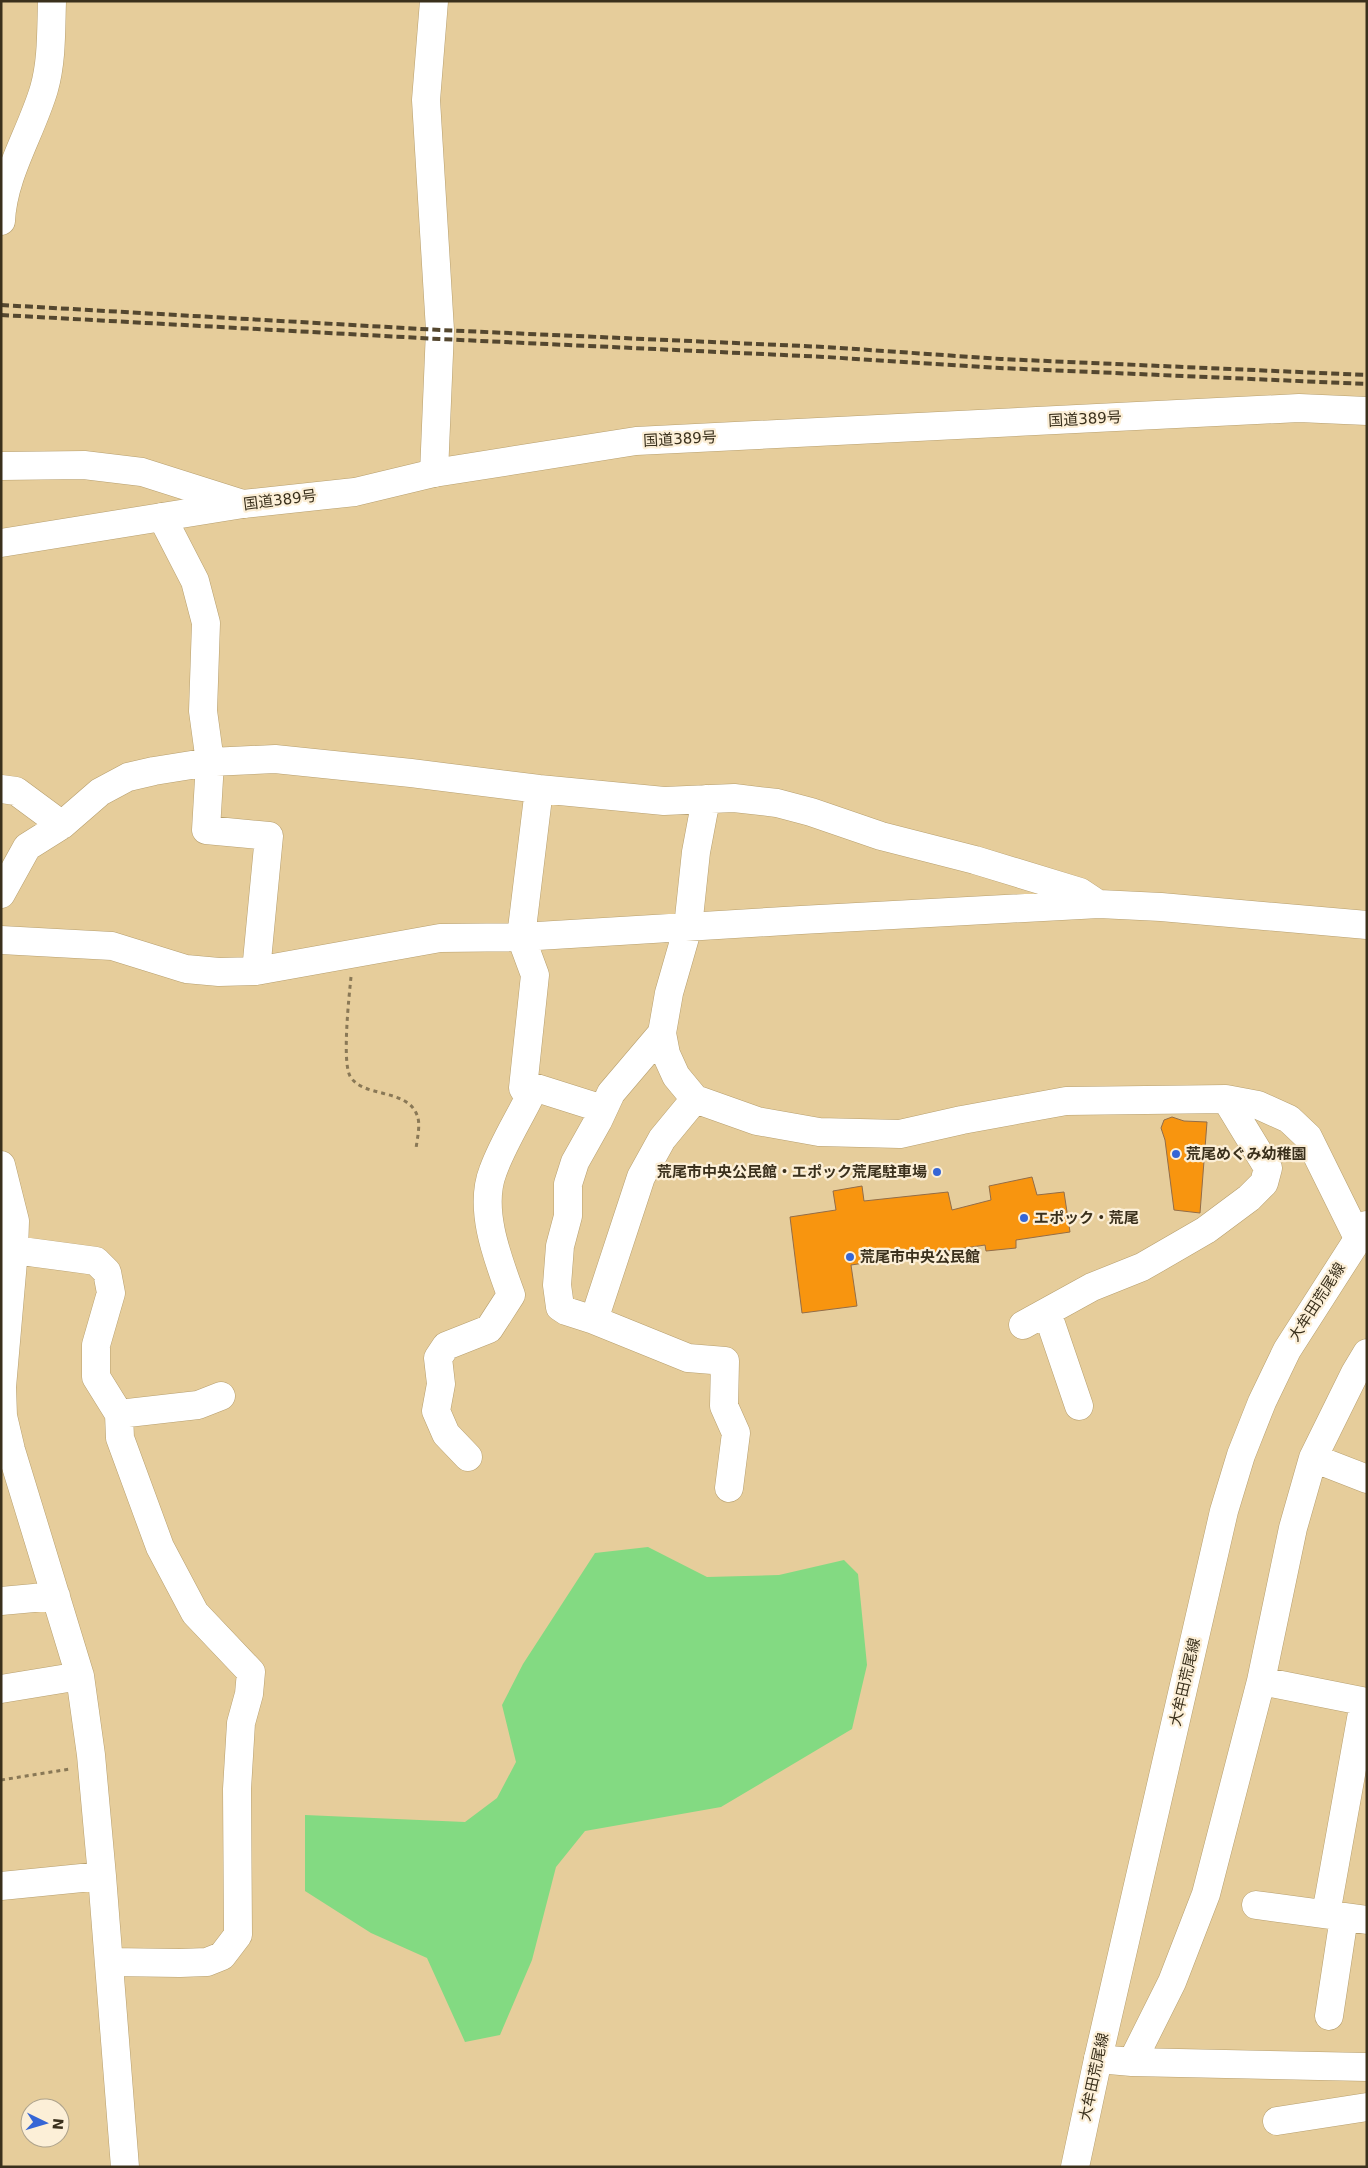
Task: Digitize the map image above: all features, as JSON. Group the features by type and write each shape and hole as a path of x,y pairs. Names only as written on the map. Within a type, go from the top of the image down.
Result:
{"main road":[{"path":"1,221 2,200 44,89 51,47 52,1"},
{"path":"434,1 426,100 440,330 434,473"},
{"name":"国道389号","path":"1,543 243,504 355,492 434,473 636,441 1299,408 1367,410"},
{"path":"1,466 84,465 142,472 243,504"},
{"path":"162,517 195,581 206,623 203,711 210,762 206,830 269,836 256,971"},
{"path":"1,894 27,847 62,825 100,792 128,777 210,762 275,759 411,773 540,790 664,801 734,798 786,806 881,836 975,860 1080,892 1099,904"},
{"path":"1,789 16,791 62,825"},
{"path":"468,1457 446,1434 436,1411 441,1384 438,1358 446,1346 489,1329 511,1295 492,1243 488,1194 492,1172 529,1098 523,1088 535,975 521,937 540,790"},
{"path":"706,799 696,852 688,927 669,993 662,1033 666,1054 676,1076 695,1099 757,1121 819,1132 900,1134 962,1120 1066,1101 1226,1099 1258,1105 1289,1119 1308,1137 1363,1232"},
{"path":"1,940 112,946 186,969 219,972 256,971 440,938 521,937 1099,904 1161,907 1367,925"},
{"path":"662,1033 611,1093 575,1162 568,1184 568,1216 560,1246 557,1285 560,1307 688,1358 725,1361 724,1406 736,1433 730,1488"},
{"path":"524,1084 603,1110"},
{"path":"594,1320 641,1177 662,1139 695,1099"},
{"path":"1023,1325 1092,1287 1142,1267 1206,1230 1249,1198 1264,1183 1268,1168 1226,1099"},
{"path":"1,1165 15,1221 2,1387 3,1416 11,1450 80,1676 91,1755 110,1962 125,2167"},
{"name":"大牟田荒尾線","path":"1076,2167 1098,2059 1224,1511 1241,1455 1262,1402 1287,1350 1363,1232"},
{"path":"14,1250 96,1261 107,1272 111,1294 96,1345 96,1378 119,1414 120,1438 160,1547 195,1613 251,1672 249,1694 241,1723 236,1789 238,1935 222,1956 207,1962 110,1962"},
{"path":"1047,1312 1079,1406"},
{"path":"1132,2062 1172,1982 1206,1894 1260,1681 1292,1528 1313,1458 1363,1368"},
{"path":"119,1414 198,1405 221,1396"},
{"path":"1313,1458 1367,1479"},
{"path":"1,1601 56,1596"},
{"path":"1,1689 80,1676"},
{"path":"1260,1681 1365,1702 1346,1917 1329,2016"},
{"path":"1,1886 102,1876"},
{"path":"1256,1905 1346,1917"},
{"path":"1098,2059 1132,2062 1367,2067"},
{"path":"1276,2121 1367,2107"}],"path":[{"path":"352,954 347,1038 349,1074 355,1083 408,1102 418,1115 416,1149"},
{"path":"1,1780 70,1769"}],"green space":[{"path":"648,1547 707,1577 779,1575 844,1560 858,1574 867,1665 852,1729 721,1807 585,1831 556,1867 532,1960 500,2035 465,2042 427,1958 371,1933 305,1891 305,1815 465,1822 497,1798 516,1762 502,1705 523,1664 595,1553"}],"building":[{"name":"荒尾めぐみ幼稚園","path":"1172,1117 1184,1121 1207,1122 1200,1213 1174,1210 1165,1140 1161,1128 1164,1120"},
{"name":"荒尾市中央公民館","path":"1032,1177 1037,1195 1064,1192 1070,1232 1016,1240 1016,1248 986,1251 985,1245 851,1265 857,1306 802,1313 790,1217 836,1210 833,1191 862,1186 864,1201 948,1192 952,1210 991,1200 989,1186"}],"railway":[{"path":"1,305 440,330 826,347 1001,359 1367,375"},
{"path":"1,315 439,339 826,357 1000,368 1367,384"}],"place":[{"name":"荒尾めぐみ幼稚園","path":"1176,1154"},
{"name":"荒尾市中央公民館・エポック荒尾駐車場","path":"937,1172"},
{"name":"エポック・荒尾","path":"1024,1218"},
{"name":"荒尾市中央公民館","path":"850,1257"}]}
